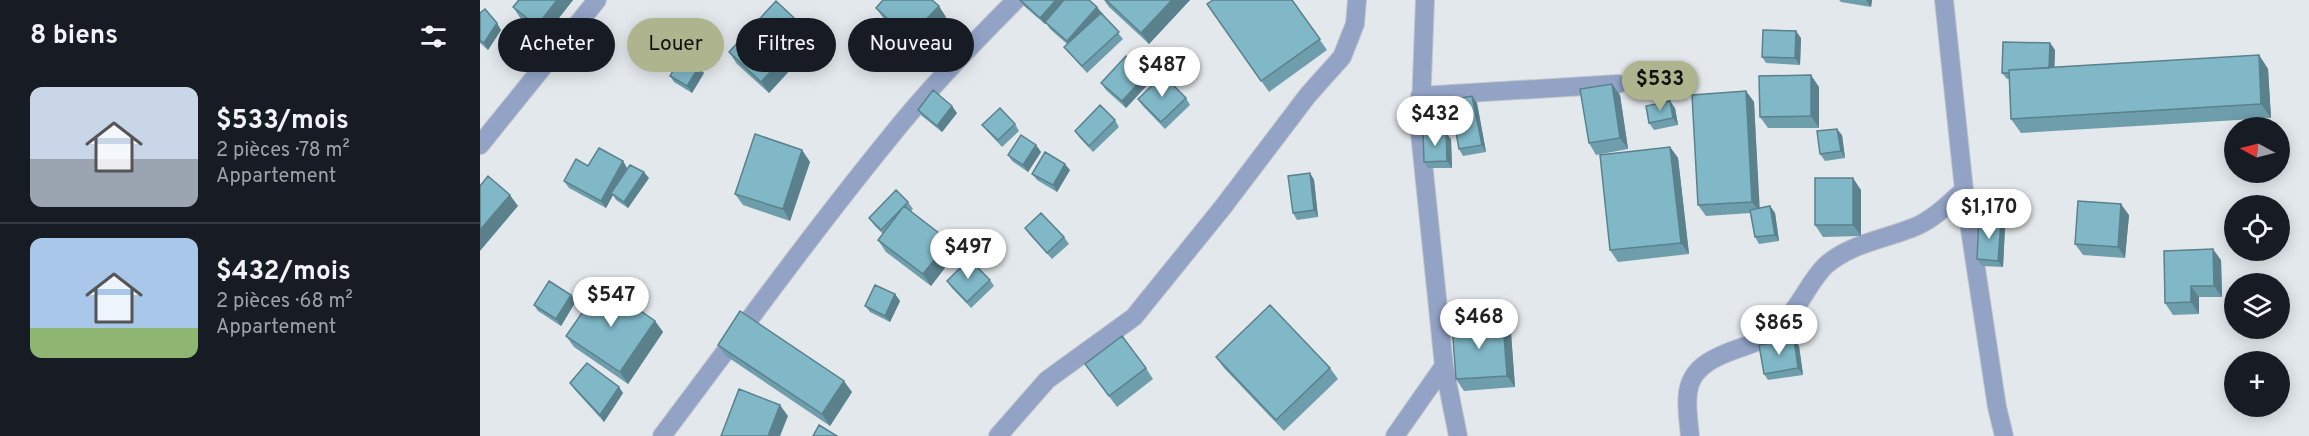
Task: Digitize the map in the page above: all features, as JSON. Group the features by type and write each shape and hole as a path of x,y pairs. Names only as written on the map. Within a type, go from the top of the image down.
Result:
{"street":[{"path":"480,145 597,0"},
{"path":"662,436 825,219 896,129 950,68 1016,0"},
{"path":"998,436 1047,380 1134,317 1223,207 1308,95 1342,57 1355,24 1357,0"},
{"path":"1425,0 1420,133 1444,366 1458,436"},
{"path":"1944,0 1964,190 1996,407 2004,436"},
{"path":"1420,96 1618,84"},
{"path":"1690,436 1688,392 1691,379 1698,370 1709,361 1756,344 1792,313 1825,267 1844,254 1869,242 1919,225 1937,214 1964,190"},
{"path":"1395,436 1444,366"}],"building":[{"path":"519,0 557,0 543,18 527,18 513,7"},
{"path":"883,0 932,0 939,6 927,18 887,18 876,8"},
{"path":"1020,0 1056,0 1040,18"},
{"path":"1064,0 1089,0 1097,7 1067,41 1045,22"},
{"path":"1106,0 1172,0 1141,33"},
{"path":"1213,0 1292,0 1320,39 1261,81 1207,4"},
{"path":"776,1 794,18 760,18"},
{"path":"485,9 497,23 484,43 480,40 480,13"},
{"path":"1101,13 1119,32 1082,66 1064,47"},
{"path":"1763,30 1796,31 1795,58 1762,57"},
{"path":"2003,42 2050,43 2049,68 2009,70 2009,73 2002,73"},
{"path":"736,44 736,59 729,52"},
{"path":"2259,55 2261,104 2011,119 2009,70"},
{"path":"1126,56 1146,75 1122,101 1101,83"},
{"path":"672,72 696,72 687,86 670,76"},
{"path":"750,72 770,72 761,82"},
{"path":"1163,75 1186,98 1161,122 1138,99"},
{"path":"1811,75 1811,116 1760,117 1759,76"},
{"path":"1612,84 1620,138 1589,143 1580,89"},
{"path":"933,90 952,106 937,126 918,110"},
{"path":"1746,91 1752,202 1698,205 1692,95"},
{"path":"1472,96 1482,145 1459,149 1450,100"},
{"path":"1670,101 1673,118 1649,123 1646,106"},
{"path":"1100,105 1115,120 1089,146 1075,131"},
{"path":"1000,108 1015,124 998,140 982,125"},
{"path":"1837,129 1841,151 1820,154 1817,131"},
{"path":"1423,133 1446,133 1447,161 1424,162"},
{"path":"755,134 802,150 783,209 735,194"},
{"path":"1021,135 1036,145 1023,165 1008,155"},
{"path":"1670,147 1681,243 1610,250 1600,155"},
{"path":"599,148 623,161 601,201 564,181 576,159 588,166"},
{"path":"1045,152 1065,164 1053,185 1032,174"},
{"path":"630,165 644,172 624,202 611,193"},
{"path":"1310,173 1314,210 1293,213 1288,176"},
{"path":"488,176 510,195 480,230 480,186"},
{"path":"1815,178 1853,178 1853,225 1815,225"},
{"path":"896,190 908,202 881,230 869,218"},
{"path":"2078,201 2121,204 2118,247 2075,244"},
{"path":"904,206 949,241 923,274 878,240"},
{"path":"1770,206 1775,235 1755,237 1750,210"},
{"path":"1041,213 1064,237 1047,253 1025,228"},
{"path":"1979,219 2001,221 1998,261 1977,259"},
{"path":"2213,249 2214,286 2191,286 2191,302 2165,303 2164,251"},
{"path":"969,259 990,280 967,302 947,281"},
{"path":"549,281 571,295 556,319 534,305"},
{"path":"602,284 655,321 620,372 566,336"},
{"path":"875,285 895,294 885,316 865,306"},
{"path":"1270,305 1330,368 1276,420 1216,357"},
{"path":"740,311 844,381 822,414 718,345"},
{"path":"1503,322 1507,376 1456,379 1452,325"},
{"path":"1122,336 1146,368 1109,396 1085,364"},
{"path":"1794,339 1798,368 1764,374 1759,345"},
{"path":"587,363 619,387 600,415 570,383"},
{"path":"739,389 780,405 768,436 721,436"},
{"path":"819,425 837,436 813,436"}]}
